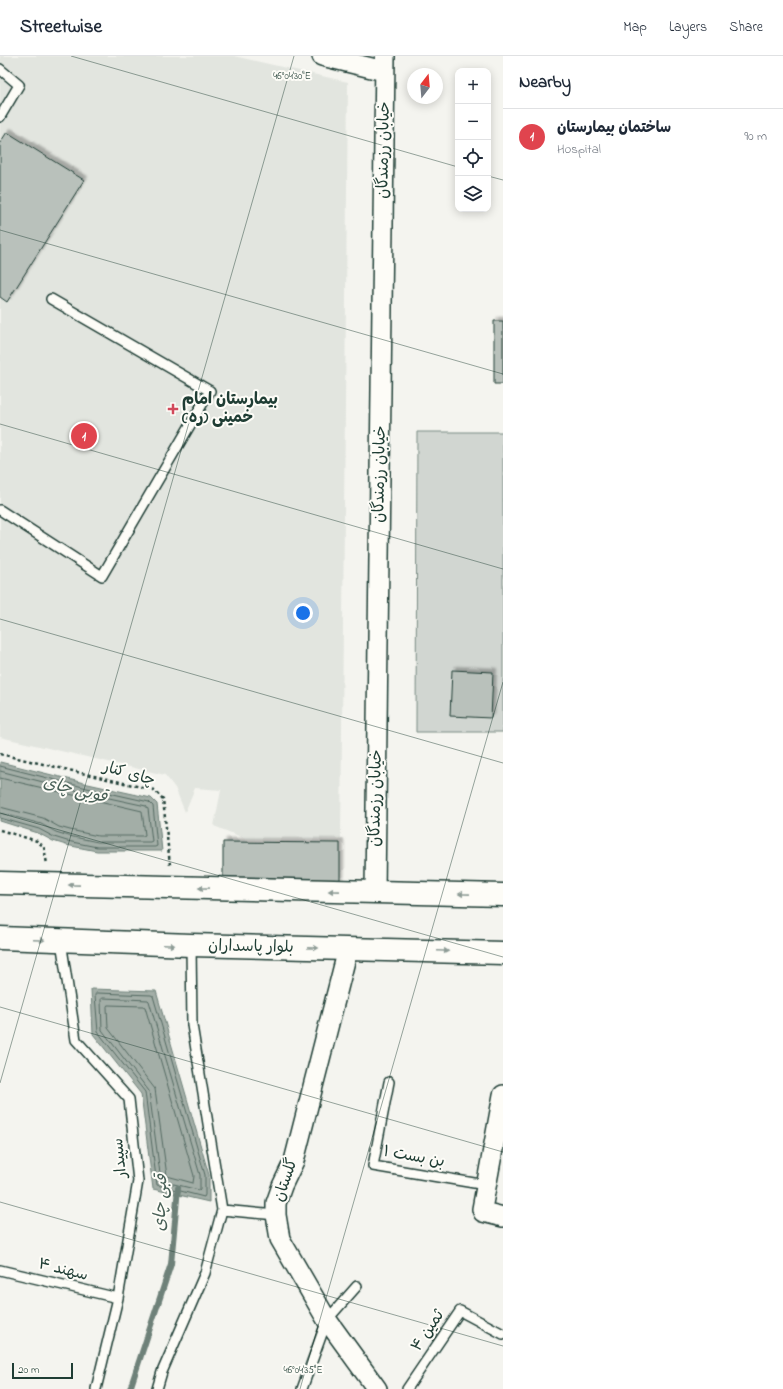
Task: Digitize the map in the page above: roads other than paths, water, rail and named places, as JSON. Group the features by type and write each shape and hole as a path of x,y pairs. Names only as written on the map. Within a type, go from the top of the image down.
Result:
{"highway":[{"path":"0,883 503,895"},
{"name":"بلوار پاسداران","path":"0,938 191,945 503,953"}],"street":[{"path":"322,56 385,64"},
{"name":"خیابان رزمندگان","path":"375,892 385,64"},
{"name":"گلستان","path":"348,949 294,1161 276,1203 276,1215 280,1239 327,1320 377,1389"},
{"path":"503,1095 482,1209 483,1212 503,1217"}],"lane":[{"path":"0,69 19,84 0,117"},
{"path":"0,510 102,576 210,391 50,299"},
{"name":"سپیدار","path":"61,941 76,1040 129,1099 138,1181 118,1298 96,1389"},
{"path":"157,1389 162,1372 205,1274 222,1210 192,1025 191,945"},
{"name":"بن بست ۱","path":"389,1082 373,1166 486,1185"},
{"path":"222,1210 276,1215"},
{"name":"سهند ۴","path":"0,1270 118,1298"},
{"path":"302,1389 327,1320 356,1286"},
{"name":"ثمین ۴","path":"407,1389 460,1311 503,1334"}],"water":[{"name":"قوبی چای","path":"0,762 151,798 157,804 162,851 97,851 53,841 38,833 0,821"},
{"path":"91,989 156,991 209,1175 209,1202 153,1189 141,1094 93,1034"}],"waterway":[{"name":"قبی چای","path":"130,1389 171,1264 178,1188"}],"place":[{"name":"بیمارستان امام خمینی (ره)","path":"173,409"},
{"name":"ساختمان بیمارستان","path":"84,436"}]}
